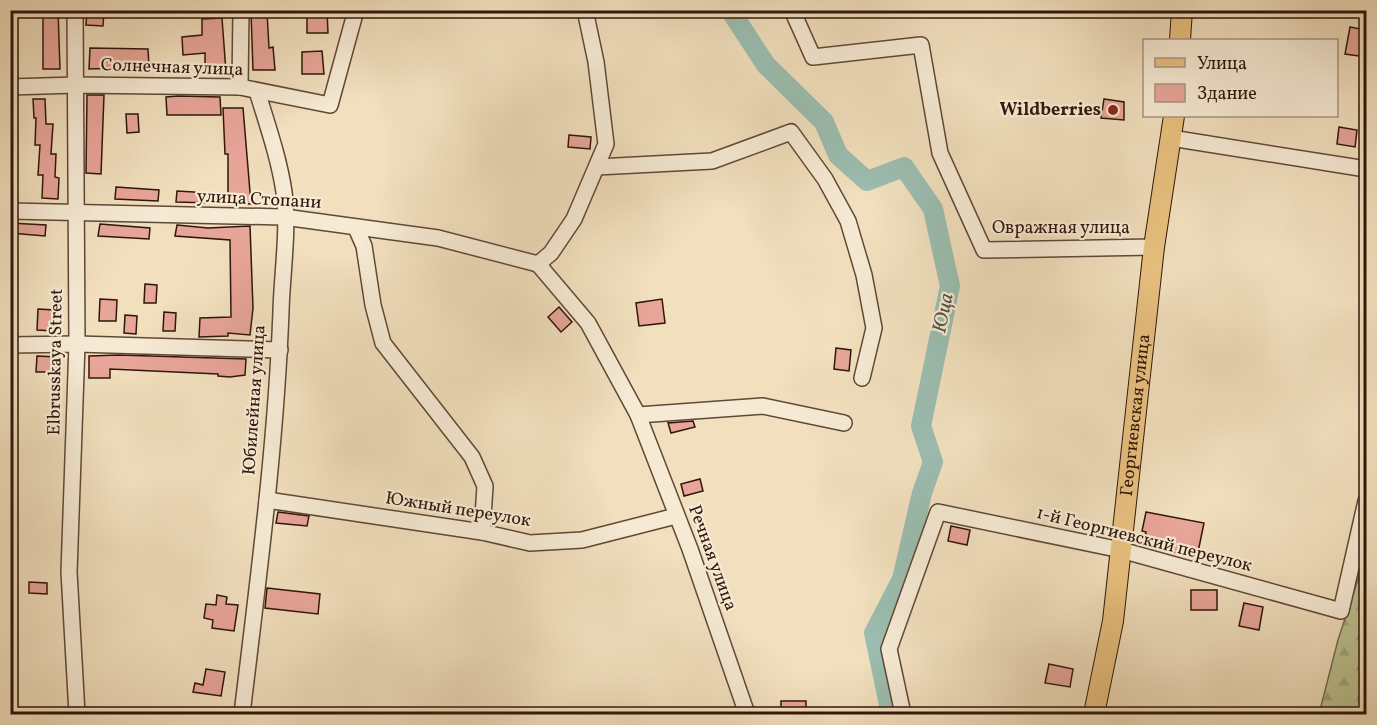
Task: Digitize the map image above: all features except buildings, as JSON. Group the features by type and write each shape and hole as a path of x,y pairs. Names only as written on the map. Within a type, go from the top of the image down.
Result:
{"main road":[{"path":"1180,39 1182,10"},
{"name":"Георгиевская улица","path":"1094,714 1113,621 1154,247 1173,117"}],"street":[{"name":"Elbrusskaya Street","path":"75,10 77,344 69,572 77,714"},
{"path":"240,87 241,10"},
{"name":"Солнечная улица","path":"10,87 76,85 240,87 330,105 356,10"},
{"path":"538,264 551,253 574,219 606,144 596,62 585,10"},
{"name":"Овражная улица","path":"792,10 813,57 921,45 940,153 984,250 1154,247"},
{"name":"Юбилейная улица","path":"242,714 267,500 280,350 284,217 284,194 276,154 257,91"},
{"path":"597,166 711,161 791,132 825,179 848,221 864,275 874,328 862,378"},
{"path":"1171,138 1366,169"},
{"name":"улица Стопани","path":"10,210 76,214 284,217 438,238 538,264"},
{"path":"356,228 364,246 373,305 382,343 472,457 486,486 482,532"},
{"name":"Речная улица","path":"538,264 588,322 638,415 747,714"},
{"path":"10,345 77,344 280,350"},
{"path":"638,415 763,406 843,423"},
{"name":"Южный переулок","path":"267,500 482,532 530,543 582,540 676,516"},
{"name":"1-й Георгиевский переулок","path":"903,714 889,649 938,512 1121,550 1341,611 1366,501"}],"green space":[{"path":"1366,555 1366,714 1319,714 1338,640"}],"waterway":[{"name":"Юца","path":"730,10 766,65 824,122 838,155 867,181 904,167 933,209 950,286 921,426 933,462 922,493 902,579 874,633 891,714"}],"place":[{"name":"Wildberries","path":"1113,110"}]}
